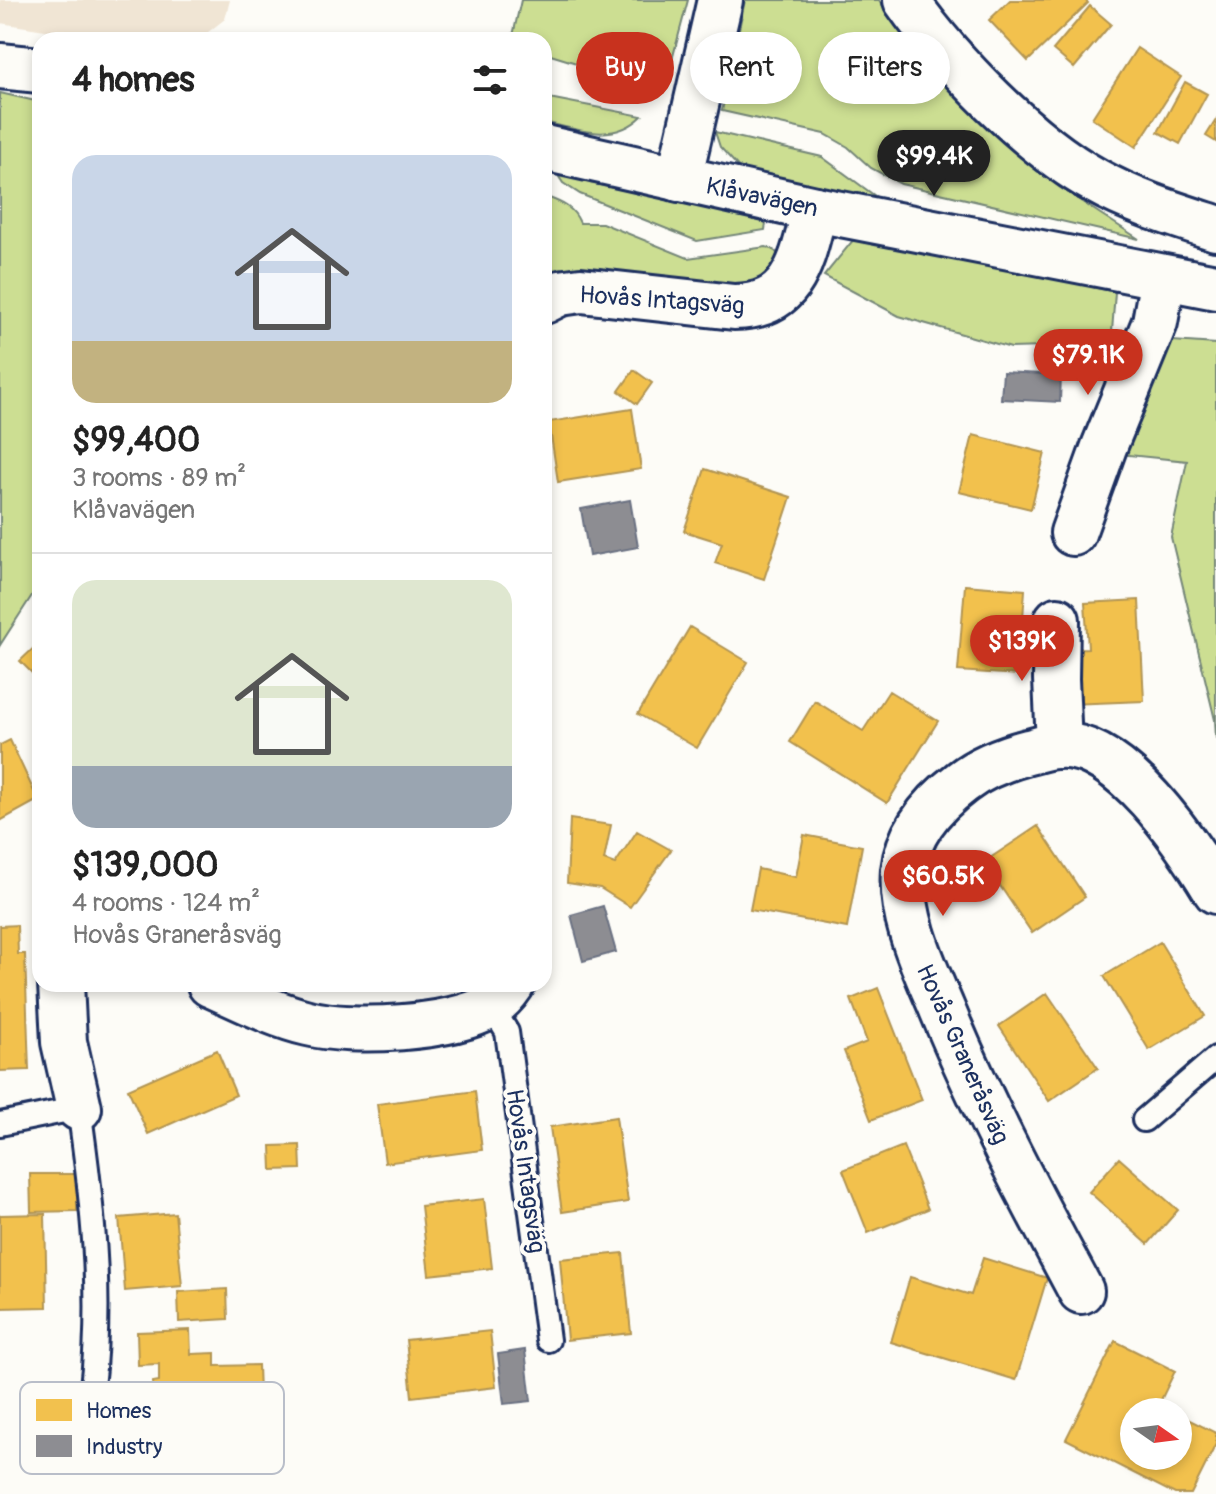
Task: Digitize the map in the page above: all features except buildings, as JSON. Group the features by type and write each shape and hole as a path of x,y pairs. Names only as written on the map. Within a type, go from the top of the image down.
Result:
{"street":[{"path":"679,179 720,0"},
{"path":"906,0 924,26 1021,128 1061,159 1127,196 1216,228"},
{"path":"0,66 32,69"},
{"name":"Klåvavägen","path":"552,150 815,209 1216,287"},
{"name":"Hovås Intagsväg","path":"552,297 581,290 756,307 785,289 797,271 815,209"},
{"path":"1073,533 1155,322 1163,278"},
{"path":"1057,620 1059,745 1091,753 1136,785 1194,854 1216,891"},
{"name":"Hovås Graneråsväg","path":"1059,745 1011,756 968,777 948,793 930,809 920,825 904,869 910,925 918,953 1011,1162 1081,1291"},
{"path":"61,992 64,1042 79,1108"},
{"name":"Hovås Intagsväg","path":"229,992 306,1023 339,1029 433,1023 469,1015 502,995"}],"lane":[{"name":"Hovås Intagsväg","path":"502,995 548,1340"},
{"path":"1144,1120 1216,1058"},
{"path":"0,1124 79,1108 87,1162 95,1264 96,1351 93,1382"}],"shaded area":[{"path":"0,0 230,0 225,19 208,32 58,32 0,23"}],"green space":[{"path":"521,0 688,0 674,52 674,32 576,32 576,63 552,55 552,32 514,32"},
{"path":"745,0 879,0 901,32 818,32 818,104 950,104 950,82 991,131 1059,187 1139,239 901,184 871,168 848,147 825,134 722,111 723,104 802,104 802,32 738,32"},
{"path":"0,93 32,100 32,595 0,645"},
{"path":"552,99 642,116 620,130 595,132 552,124"},
{"path":"715,132 822,157 886,204 742,171 720,147"},
{"path":"561,166 571,169 590,183 759,218 766,223 765,230 697,241 580,194 563,183 559,177"},
{"path":"552,199 570,209 580,223 602,223 688,258 766,247 773,250 779,259 779,267 747,294 561,268 552,272"},
{"path":"858,234 1115,292 1111,345 1011,348 899,316 824,276"},
{"path":"1172,341 1216,344 1216,739 1215,720 1171,537 1187,461 1118,454 1139,382"}]}
